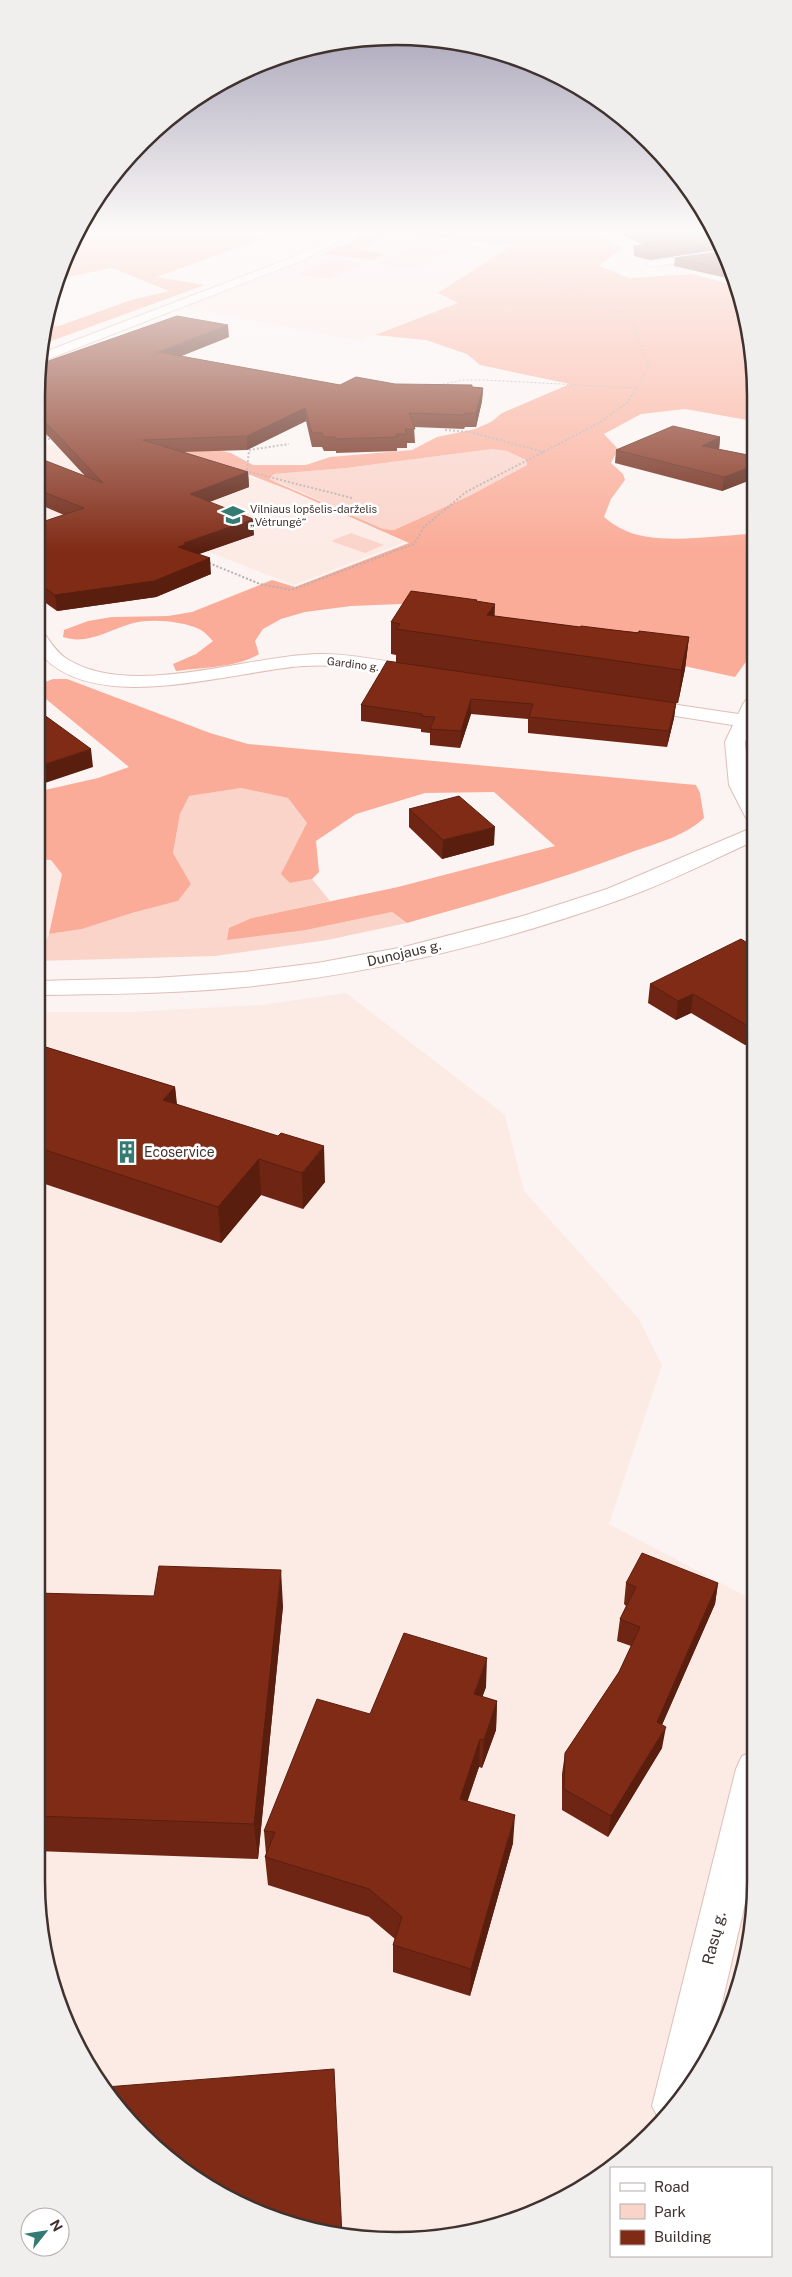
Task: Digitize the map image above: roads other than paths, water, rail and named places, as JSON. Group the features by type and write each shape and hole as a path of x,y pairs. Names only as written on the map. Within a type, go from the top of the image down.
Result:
{"main road":[{"path":"48,355 92,338"},
{"name":"Gardino g.","path":"45,649 60,664 84,675 117,680 153,681 264,664 305,660 339,661 436,675"},
{"path":"620,702 747,712"},
{"path":"747,716 735,742 739,785 747,800"},
{"name":"Dunojaus g.","path":"45,988 210,983 274,976 370,961 522,924 617,893 747,837"},
{"name":"Rasų g.","path":"678,2090 747,1806"}],"place":[{"name":"Vilniaus lopšelis-darželis „Vėtrungė“","path":"233,515"},
{"name":"Ecoservice","path":"127,1152"}]}
